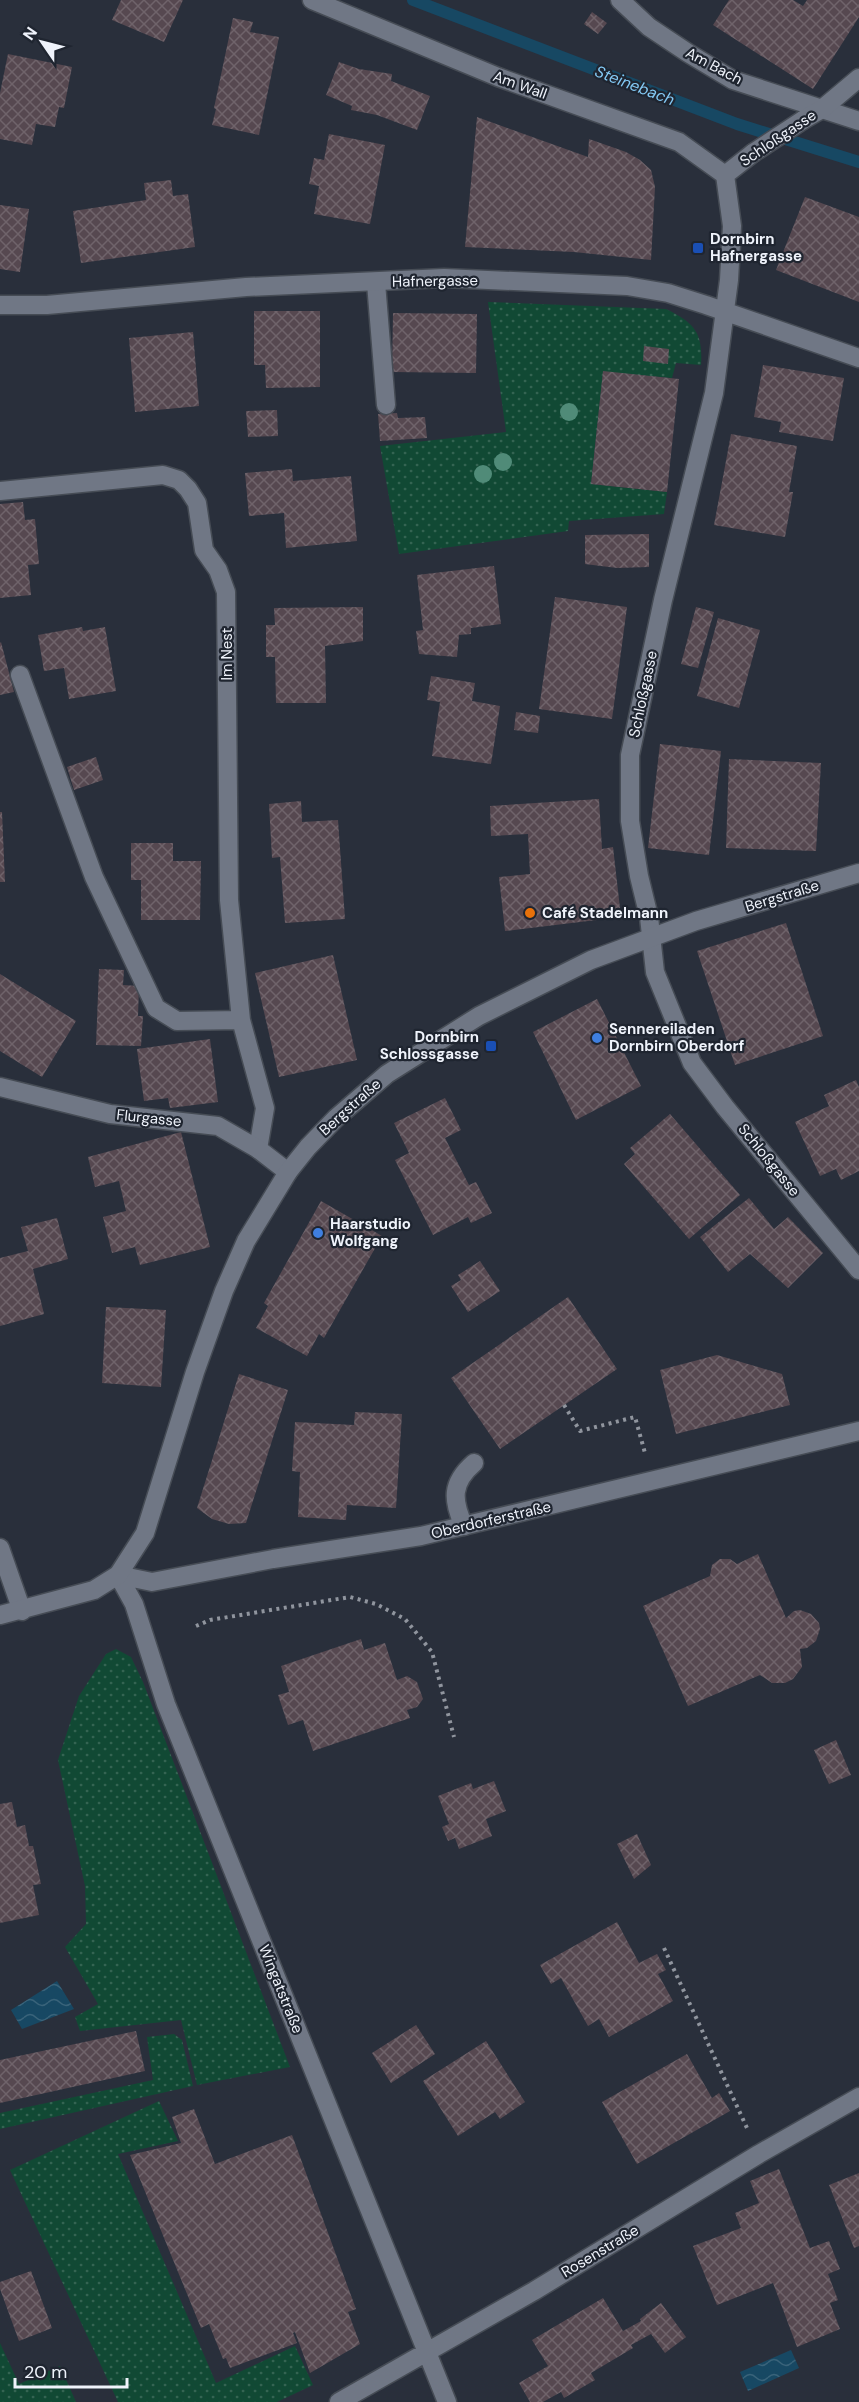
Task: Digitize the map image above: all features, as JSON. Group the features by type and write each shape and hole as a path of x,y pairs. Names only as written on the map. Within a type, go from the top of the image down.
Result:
{"street":[{"name":"Am Wall","path":"312,0 498,77 679,142 724,175"},
{"name":"Am Bach","path":"620,0 649,27 733,80 822,109"},
{"name":"Schloßgasse","path":"859,78 822,109 753,153 724,175 732,226 729,280 714,393 663,600 630,755 630,821 652,937 656,972 692,1063 859,1270"},
{"name":"Schloßgasse","path":"822,109 859,121"},
{"name":"Hafnergasse","path":"0,305 47,305 246,287 376,283 444,278 627,286 668,293 859,358"},
{"path":"376,283 386,405"},
{"name":"Im Nest","path":"0,491 163,475 179,480 197,503 204,550 218,570 226,592 229,900 241,1020 266,1108 258,1149"},
{"path":"20,675 94,877 156,1008 177,1021 241,1020"},
{"name":"Bergstraße","path":"118,1575 145,1533 195,1372 224,1291 246,1240 288,1172 308,1147 353,1104 387,1074 446,1035 591,960 696,921 859,873"},
{"name":"Flurgasse","path":"0,1087 110,1114 218,1126 258,1149 288,1172"},
{"name":"Oberdorferstraße","path":"118,1575 152,1582 273,1559 421,1536 859,1431"},
{"path":"464,1526 457,1511 455,1487 464,1472 474,1463"},
{"path":"0,1548 22,1611"},
{"path":"0,1615 94,1590 118,1575"},
{"name":"Wingatstraße","path":"118,1575 134,1604 166,1704 447,2402"},
{"name":"Rosenstraße","path":"339,2402 534,2290 759,2154 859,2097"}],"path":[{"path":"564,1405 580,1431 635,1417 647,1460"},
{"path":"196,1626 210,1620 350,1597 376,1604 405,1618 432,1652 454,1737"},
{"path":"664,1948 748,2131"}],"green space":[{"path":"488,302 666,309 684,319 695,330 700,345 701,365 676,363 672,378 603,372 591,484 667,492 664,514 569,521 568,531 399,554 380,446 506,432"},
{"path":"116,1649 131,1657 143,1682 290,2067 197,2085 181,2020 80,2031 75,2017 98,2004 65,1947 86,1924 85,1886 58,1760 79,1696 106,1654"},
{"path":"174,2034 182,2040 193,2086 0,2129 0,2113 153,2080 147,2037"},
{"path":"159,2101 178,2141 118,2154 216,2383 295,2346 313,2385 277,2402 118,2402 10,2170"},
{"path":"0,2343 19,2384 60,2366 76,2402 0,2402"}],"water":[{"path":"57,1981 74,2009 22,2029 11,2010"},
{"path":"791,2350 799,2368 748,2391 740,2372"}],"building":[{"path":"121,0 183,0 164,42 112,20"},
{"path":"729,0 793,0 803,6 807,0 859,0 859,17 813,89 713,25"},
{"path":"592,12 607,23 598,34 584,24"},
{"path":"233,18 253,22 250,32 279,37 259,135 212,125"},
{"path":"8,54 72,67 64,108 59,107 55,127 36,124 32,145 0,139 0,93"},
{"path":"339,62 359,69 392,74 391,81 430,96 417,130 377,115 351,110 352,106 326,95"},
{"path":"477,117 588,157 589,139 626,152 640,160 651,170 655,187 651,260 574,252 465,247"},
{"path":"329,134 385,145 370,224 314,214 319,186 309,184 314,158 324,160"},
{"path":"171,180 173,196 188,194 195,247 81,263 73,211 146,200 144,183"},
{"path":"805,197 859,217 859,302 776,270"},
{"path":"0,205 29,209 20,272 0,269"},
{"path":"254,311 320,311 320,387 266,388 265,365 254,365"},
{"path":"393,313 477,314 476,373 392,372"},
{"path":"193,332 199,406 135,412 129,338"},
{"path":"644,346 669,349 668,364 643,361"},
{"path":"763,365 844,378 833,441 779,432 781,422 754,417"},
{"path":"603,371 679,379 667,492 591,484"},
{"path":"277,410 278,436 248,437 246,411"},
{"path":"397,413 398,418 425,417 427,438 380,441 378,414"},
{"path":"731,434 797,446 789,492 793,492 785,537 714,525"},
{"path":"292,469 293,481 351,476 357,541 286,548 284,513 249,516 245,473"},
{"path":"23,502 25,520 35,519 39,564 28,565 31,595 0,598 0,504"},
{"path":"649,534 649,567 617,568 585,564 585,535"},
{"path":"494,566 501,624 471,628 471,634 459,635 457,657 419,654 416,631 423,630 417,575"},
{"path":"555,597 627,607 612,719 539,709"},
{"path":"363,607 363,641 325,646 326,703 276,703 275,657 266,657 266,625 275,625 274,608"},
{"path":"696,607 714,612 698,668 681,664"},
{"path":"718,618 760,630 739,708 697,696"},
{"path":"82,627 83,631 105,627 116,691 69,699 64,668 44,671 38,635"},
{"path":"0,643 14,692 0,695"},
{"path":"431,676 475,683 472,701 500,706 491,764 432,756 440,702 427,700"},
{"path":"516,712 540,716 538,733 514,730"},
{"path":"660,744 721,751 709,855 648,848"},
{"path":"96,757 103,780 74,790 67,767"},
{"path":"729,759 821,763 816,851 726,848"},
{"path":"599,799 602,849 613,847 621,917 505,931 499,877 530,874 528,834 491,836 490,806"},
{"path":"301,801 302,822 338,820 345,919 285,923 280,857 272,858 269,804"},
{"path":"0,812 2,812 5,882 0,882"},
{"path":"131,843 173,843 173,861 201,861 200,920 141,920 141,880 131,880"},
{"path":"786,923 823,1036 735,1065 697,951"},
{"path":"333,955 357,1060 279,1077 255,973"},
{"path":"99,969 124,970 123,985 139,986 138,1016 143,1016 141,1046 96,1045"},
{"path":"0,974 76,1021 42,1077 0,1051"},
{"path":"597,999 641,1086 576,1120 533,1032"},
{"path":"210,1039 218,1102 170,1108 168,1098 144,1101 137,1049"},
{"path":"856,1080 859,1087 859,1171 841,1180 836,1169 820,1176 795,1122 829,1106 824,1095"},
{"path":"445,1098 461,1130 445,1138 469,1185 476,1182 492,1213 471,1223 468,1217 433,1235 395,1160 409,1153 394,1123"},
{"path":"670,1114 740,1195 689,1239 624,1164 635,1154 630,1148"},
{"path":"181,1132 210,1247 140,1265 135,1247 112,1253 103,1217 126,1211 119,1181 95,1187 88,1157"},
{"path":"749,1198 774,1229 788,1217 823,1253 788,1288 750,1254 728,1272 700,1237"},
{"path":"321,1201 382,1236 324,1338 319,1334 307,1356 256,1328 268,1306 264,1303"},
{"path":"57,1218 68,1259 33,1269 44,1314 0,1326 0,1258 28,1251 21,1227"},
{"path":"480,1261 500,1291 468,1312 451,1286 461,1280 458,1275"},
{"path":"568,1297 617,1369 500,1449 451,1378"},
{"path":"106,1307 166,1310 161,1387 102,1383"},
{"path":"717,1355 782,1374 790,1405 676,1434 660,1370"},
{"path":"239,1374 288,1390 246,1523 229,1524 212,1519 197,1508"},
{"path":"355,1412 402,1414 396,1508 347,1505 346,1520 298,1517 300,1472 292,1471 295,1422 354,1425"},
{"path":"758,1554 786,1618 794,1611 800,1610 811,1614 819,1623 820,1629 816,1641 807,1648 800,1649 802,1667 793,1679 785,1683 772,1683 760,1675 688,1706 643,1606 710,1576 712,1565 720,1559 730,1559 737,1564"},
{"path":"361,1639 364,1650 385,1643 397,1680 407,1676 417,1682 423,1699 417,1707 407,1710 410,1718 313,1751 303,1720 288,1725 278,1695 289,1692 281,1666"},
{"path":"836,1740 851,1775 829,1784 814,1750"},
{"path":"494,1781 506,1811 486,1819 492,1836 459,1849 455,1838 448,1841 442,1827 449,1824 438,1796 471,1783 473,1789"},
{"path":"12,1802 17,1827 25,1825 29,1846 33,1846 41,1884 33,1885 39,1915 0,1923 0,1804"},
{"path":"637,1834 651,1865 634,1879 617,1844"},
{"path":"617,1922 639,1963 657,1954 666,1970 658,1974 673,2001 609,2037 599,2019 588,2026 561,1978 551,1984 540,1965"},
{"path":"416,2025 435,2054 391,2083 372,2053"},
{"path":"136,2031 145,2071 0,2103 0,2060"},
{"path":"486,2041 525,2102 500,2119 495,2112 458,2136 423,2081"},
{"path":"687,2054 712,2098 719,2093 730,2111 637,2164 602,2102"},
{"path":"194,2109 215,2164 292,2135 356,2309 348,2312 360,2344 310,2373 295,2332 293,2333 297,2343 230,2368 226,2358 223,2359 209,2324 201,2328 130,2155 181,2143 172,2117"},
{"path":"779,2169 810,2248 829,2241 840,2269 828,2274 838,2300 830,2303 840,2329 797,2347 773,2283 717,2305 693,2246 741,2228 735,2213 759,2203 750,2181"},
{"path":"859,2173 859,2246 854,2248 829,2185"},
{"path":"31,2271 52,2328 19,2341 0,2289 0,2282"},
{"path":"603,2298 623,2331 641,2321 640,2319 661,2303 686,2337 665,2353 651,2334 631,2345 633,2348 591,2373 595,2380 564,2398 561,2392 543,2402 530,2402 519,2383 548,2366 532,2340"}],"waterway":[{"name":"Steinebach","path":"413,0 737,124 859,162"}],"place":[{"name":"Dornbirn Hafnergasse","path":"698,248"},
{"name":"Café Stadelmann","path":"530,913"},
{"name":"Sennereiladen Dornbirn Oberdorf","path":"597,1038"},
{"name":"Dornbirn Schlossgasse","path":"491,1046"},
{"name":"Haarstudio Wolfgang","path":"318,1233"}]}
